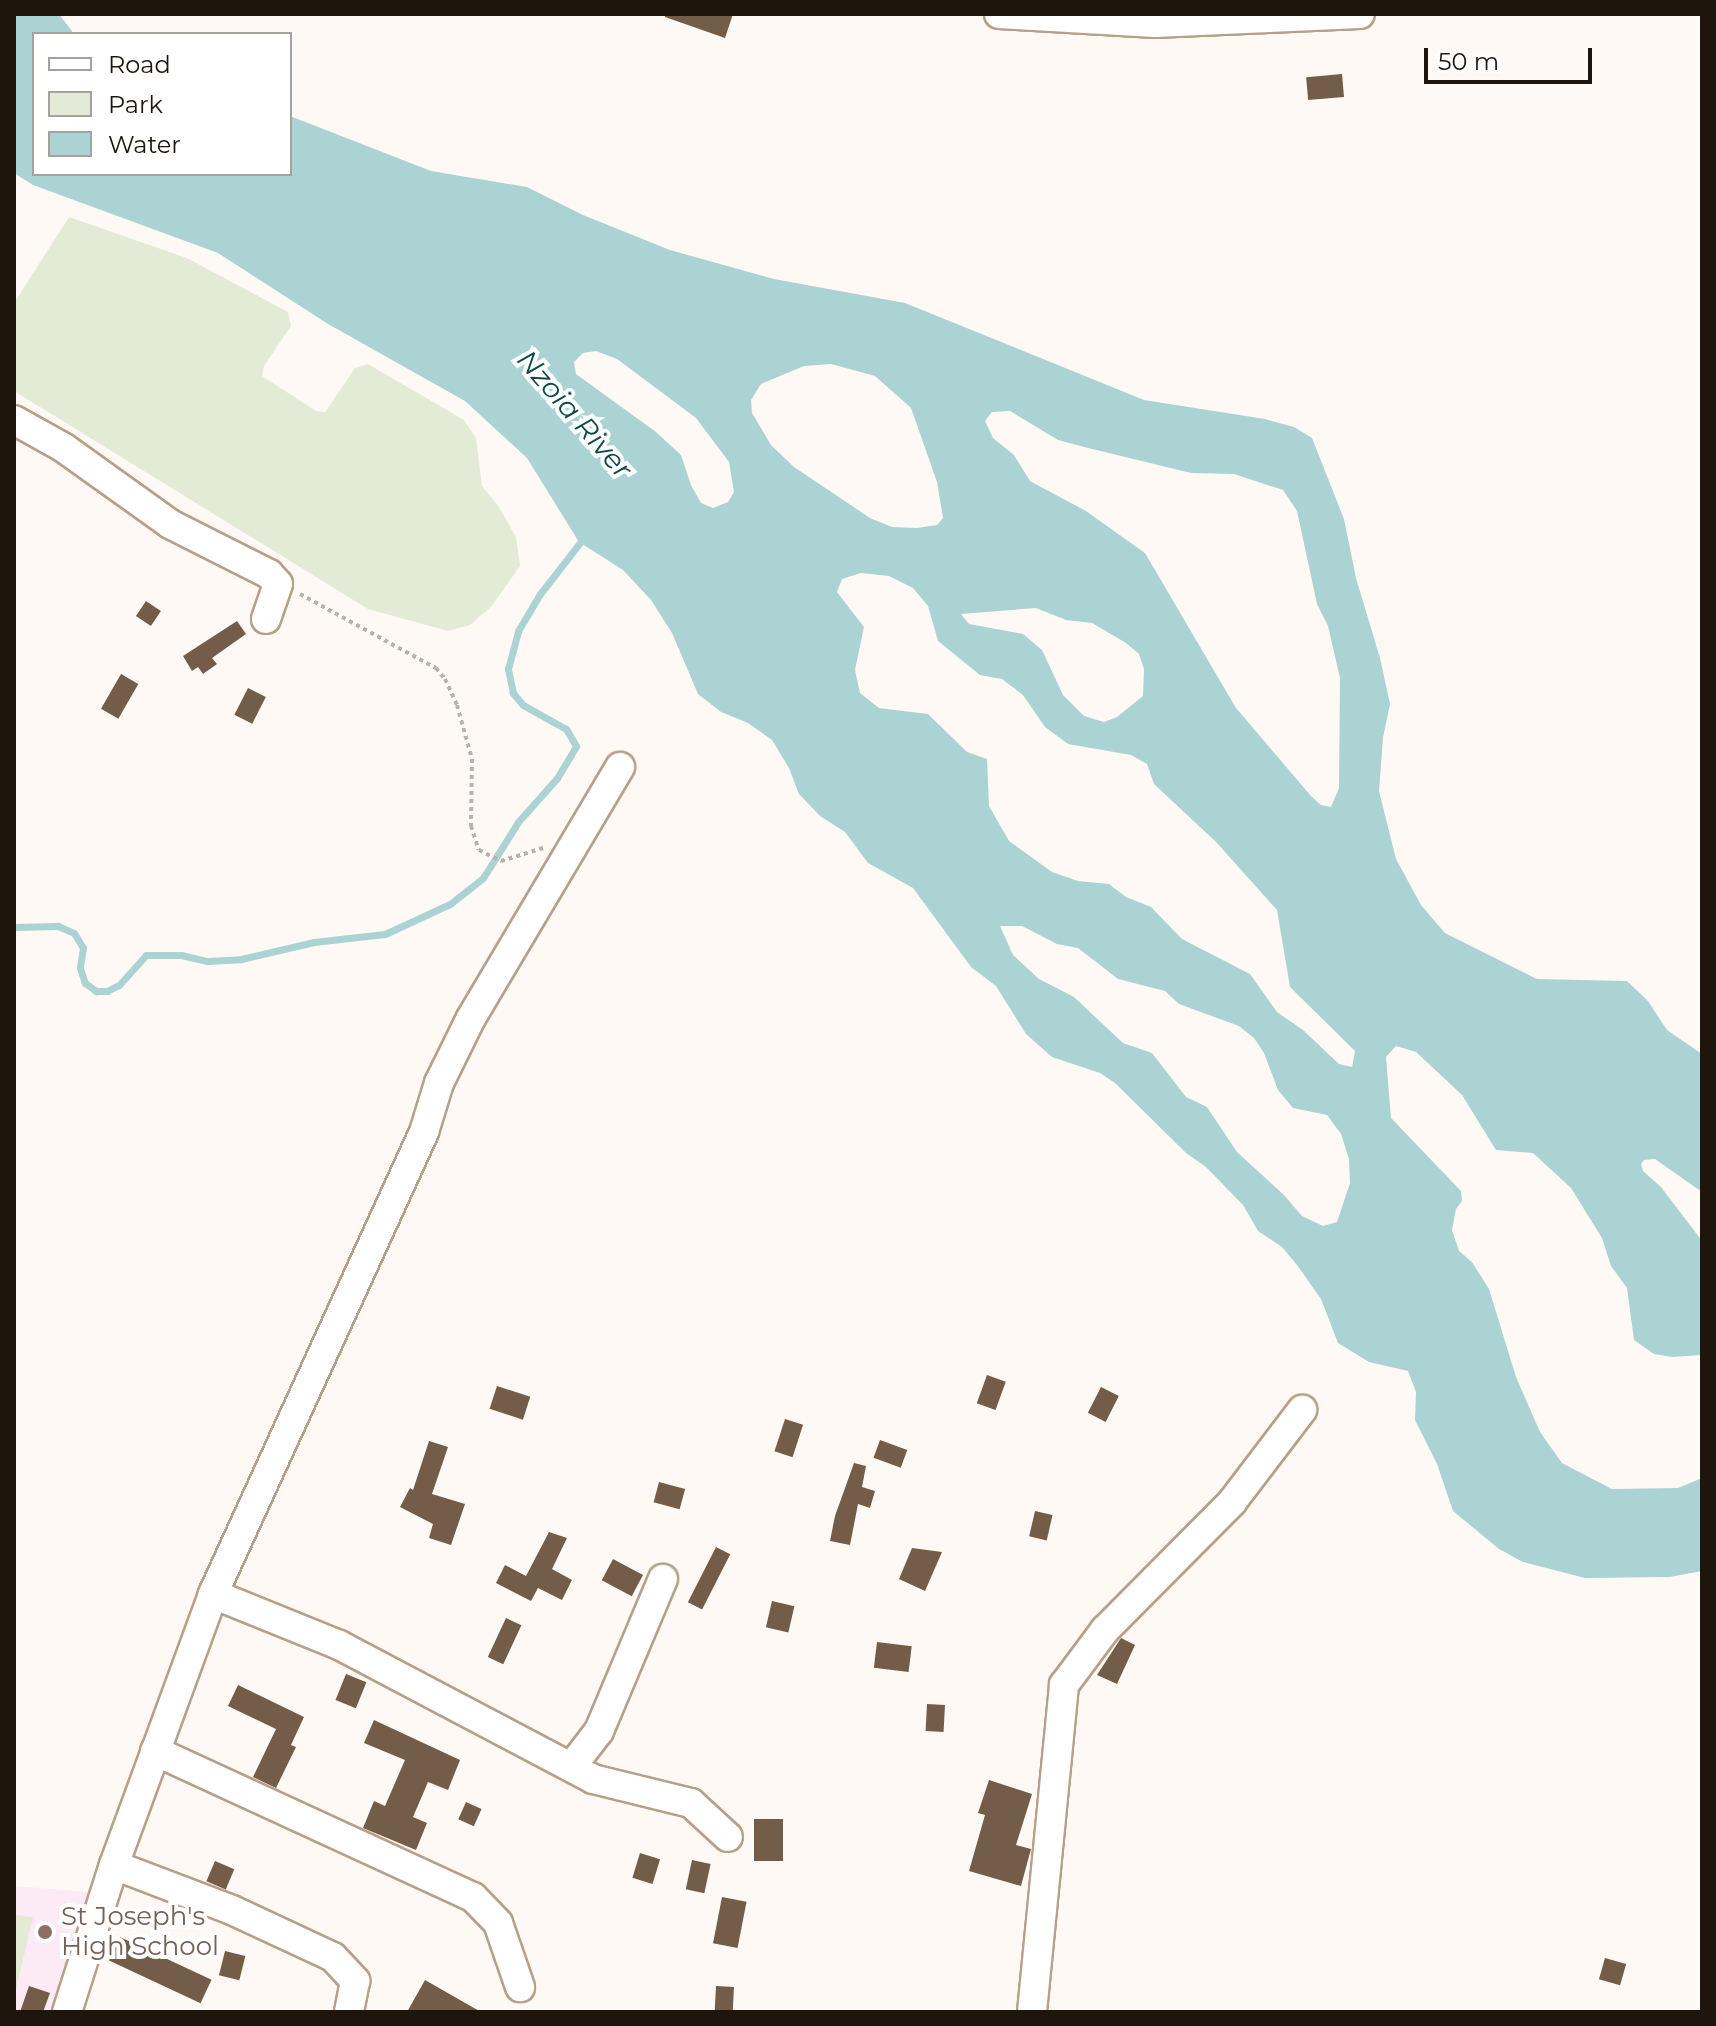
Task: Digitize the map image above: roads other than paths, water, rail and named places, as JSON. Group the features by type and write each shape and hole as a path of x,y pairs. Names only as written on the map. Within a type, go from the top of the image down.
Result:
{"street":[{"path":"999,14 1155,23 1360,14"},
{"path":"14,420 64,448 139,505 252,565 278,584 266,619"},
{"path":"67,2012 114,1865 213,1594 424,1132 439,1083 471,1018 620,767"},
{"path":"1032,2012 1056,1736 1064,1685 1105,1630 1232,1502 1302,1410"},
{"path":"572,1766 599,1731 663,1579"},
{"path":"213,1594 339,1645 603,1783 691,1803 728,1837"},
{"path":"155,1751 473,1897 498,1923 520,1987"},
{"path":"114,1865 232,1910 333,1957 355,1981 349,2012"}],"water":[{"name":"Nzoia River","path":"14,14 59,14 72,32 32,32 32,176 292,176 292,117 431,171 527,187 583,215 670,250 774,279 905,303 1144,400 1265,419 1294,427 1312,438 1344,519 1356,578 1380,658 1390,704 1383,738 1379,791 1396,859 1421,905 1445,933 1537,979 1627,981 1648,1001 1667,1030 1702,1054 1702,1192 1655,1159 1644,1160 1641,1164 1643,1171 1661,1187 1702,1241 1702,1355 1672,1357 1654,1354 1634,1340 1627,1288 1611,1266 1602,1238 1571,1188 1533,1153 1496,1150 1462,1095 1416,1052 1396,1046 1386,1057 1391,1118 1461,1191 1462,1201 1456,1209 1452,1230 1459,1251 1472,1262 1489,1289 1516,1377 1540,1432 1562,1463 1612,1489 1678,1488 1702,1478 1702,1571 1670,1577 1585,1578 1523,1562 1499,1549 1453,1511 1437,1464 1415,1420 1416,1392 1408,1371 1369,1362 1338,1343 1321,1299 1297,1265 1282,1247 1258,1231 1243,1205 1206,1167 1186,1153 1115,1083 1100,1073 1052,1057 1026,1034 996,986 971,967 913,888 868,863 845,832 820,816 799,794 789,768 772,740 748,723 721,712 698,694 672,633 651,600 623,570 579,542 527,458 465,401 328,324 218,253 33,185 14,173","holes":["596,351 617,359 696,418 729,462 734,492 728,502 713,508 701,503 681,455 656,432 576,374 574,362 583,353","831,364 875,376 911,408 937,482 943,518 937,525 892,527 870,518 794,467 771,445 752,413 751,400 761,384 804,366","1010,411 1058,440 1191,473 1234,474 1283,490 1297,511 1317,604 1328,626 1340,678 1339,788 1331,807 1321,805 1311,796 1236,708 1145,553 1086,511 1030,481 1014,455 993,438 985,421 992,412","861,573 889,576 913,588 928,606 938,641 980,675 1002,679 1023,695 1045,727 1068,744 1131,755 1147,764 1154,784 1216,842 1277,910 1290,987 1355,1051 1352,1067 1339,1064 1303,1030 1277,1012 1250,974 1182,939 1151,907 1126,897 1109,884 1078,881 1052,872 1009,841 989,806 987,759 967,752 928,714 879,708 860,693 855,670 864,627 837,592 842,579","1036,608 1066,620 1092,623 1126,643 1139,654 1144,669 1143,696 1117,717 1104,722 1084,716 1063,695 1042,650 1023,634 969,624 961,614","1000,926 1022,926 1057,944 1078,948 1118,979 1165,991 1179,1004 1239,1026 1254,1038 1264,1053 1278,1090 1293,1108 1327,1115 1341,1134 1349,1159 1350,1183 1337,1222 1323,1226 1302,1216 1237,1152 1207,1107 1186,1097 1152,1053 1123,1043 1074,997 1039,979 1013,955"]}],"waterway":[{"path":"14,927 58,926 74,933 83,948 80,968 85,983 96,991 107,991 119,985 146,955 181,955 207,961 241,959 314,942 385,934 450,904 483,878 518,822 557,778 576,746 566,729 523,705 513,693 508,669 518,631 540,594 585,536"}],"place":[{"name":"St Joseph's High School","path":"45,1932"}]}
